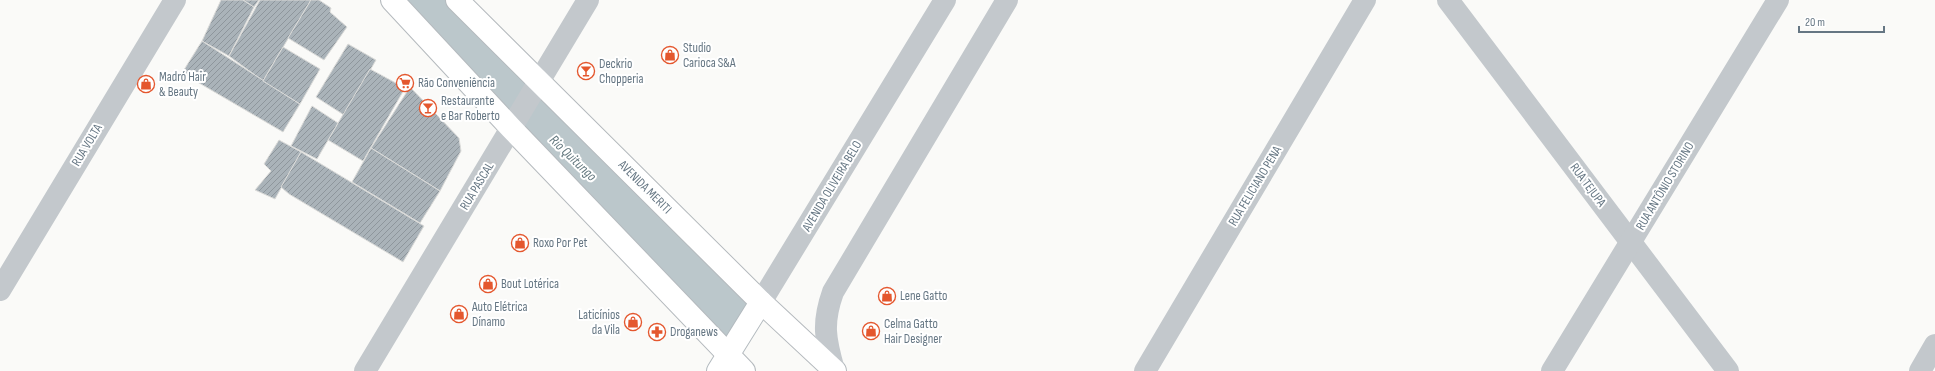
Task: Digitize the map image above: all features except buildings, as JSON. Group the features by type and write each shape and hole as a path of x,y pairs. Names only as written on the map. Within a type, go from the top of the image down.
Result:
{"main road":[{"path":"392,0 514,123 723,363 744,371"},
{"name":"AVENIDA MERITI","path":"457,0 536,86 761,302 835,370"},
{"name":"AVENIDA OLIVEIRA BELO","path":"723,363 761,302"}],"street":[{"name":"RUA VOLTA","path":"0,290 175,0"},
{"name":"RUA PASCAL","path":"365,371 588,0"},
{"name":"AVENIDA OLIVEIRA BELO","path":"761,302 945,0"},
{"path":"835,370 825,340 824,324 827,308 833,292 1007,0"},
{"name":"RUA FELICIANO PENA","path":"1145,371 1365,0"},
{"name":"RUA TEJUPA","path":"1448,0 1728,371"},
{"name":"RUA ANTÔNIO STORINO","path":"1552,371 1778,0"},
{"path":"1920,371 1935,345"}],"waterway":[{"name":"Rio Quitungo","path":"420,0 559,144 732,311"}],"place":[{"name":"Studio Carioca S&A","path":"670,55"},
{"name":"Deckrio Chopperia","path":"586,71"},
{"name":"Rão Conveniência","path":"405,83"},
{"name":"Madró Hair & Beauty","path":"146,84"},
{"name":"Restaurante e Bar Roberto","path":"428,108"},
{"name":"Roxo Por Pet","path":"520,243"},
{"name":"Bout Lotérica","path":"488,284"},
{"name":"Lene Gatto","path":"887,296"},
{"name":"Auto Elétrica Dínamo","path":"459,314"},
{"name":"Laticínios da Vila","path":"633,322"},
{"name":"Celma Gatto Hair Designer","path":"871,331"},
{"name":"Droganews","path":"657,332"}]}
